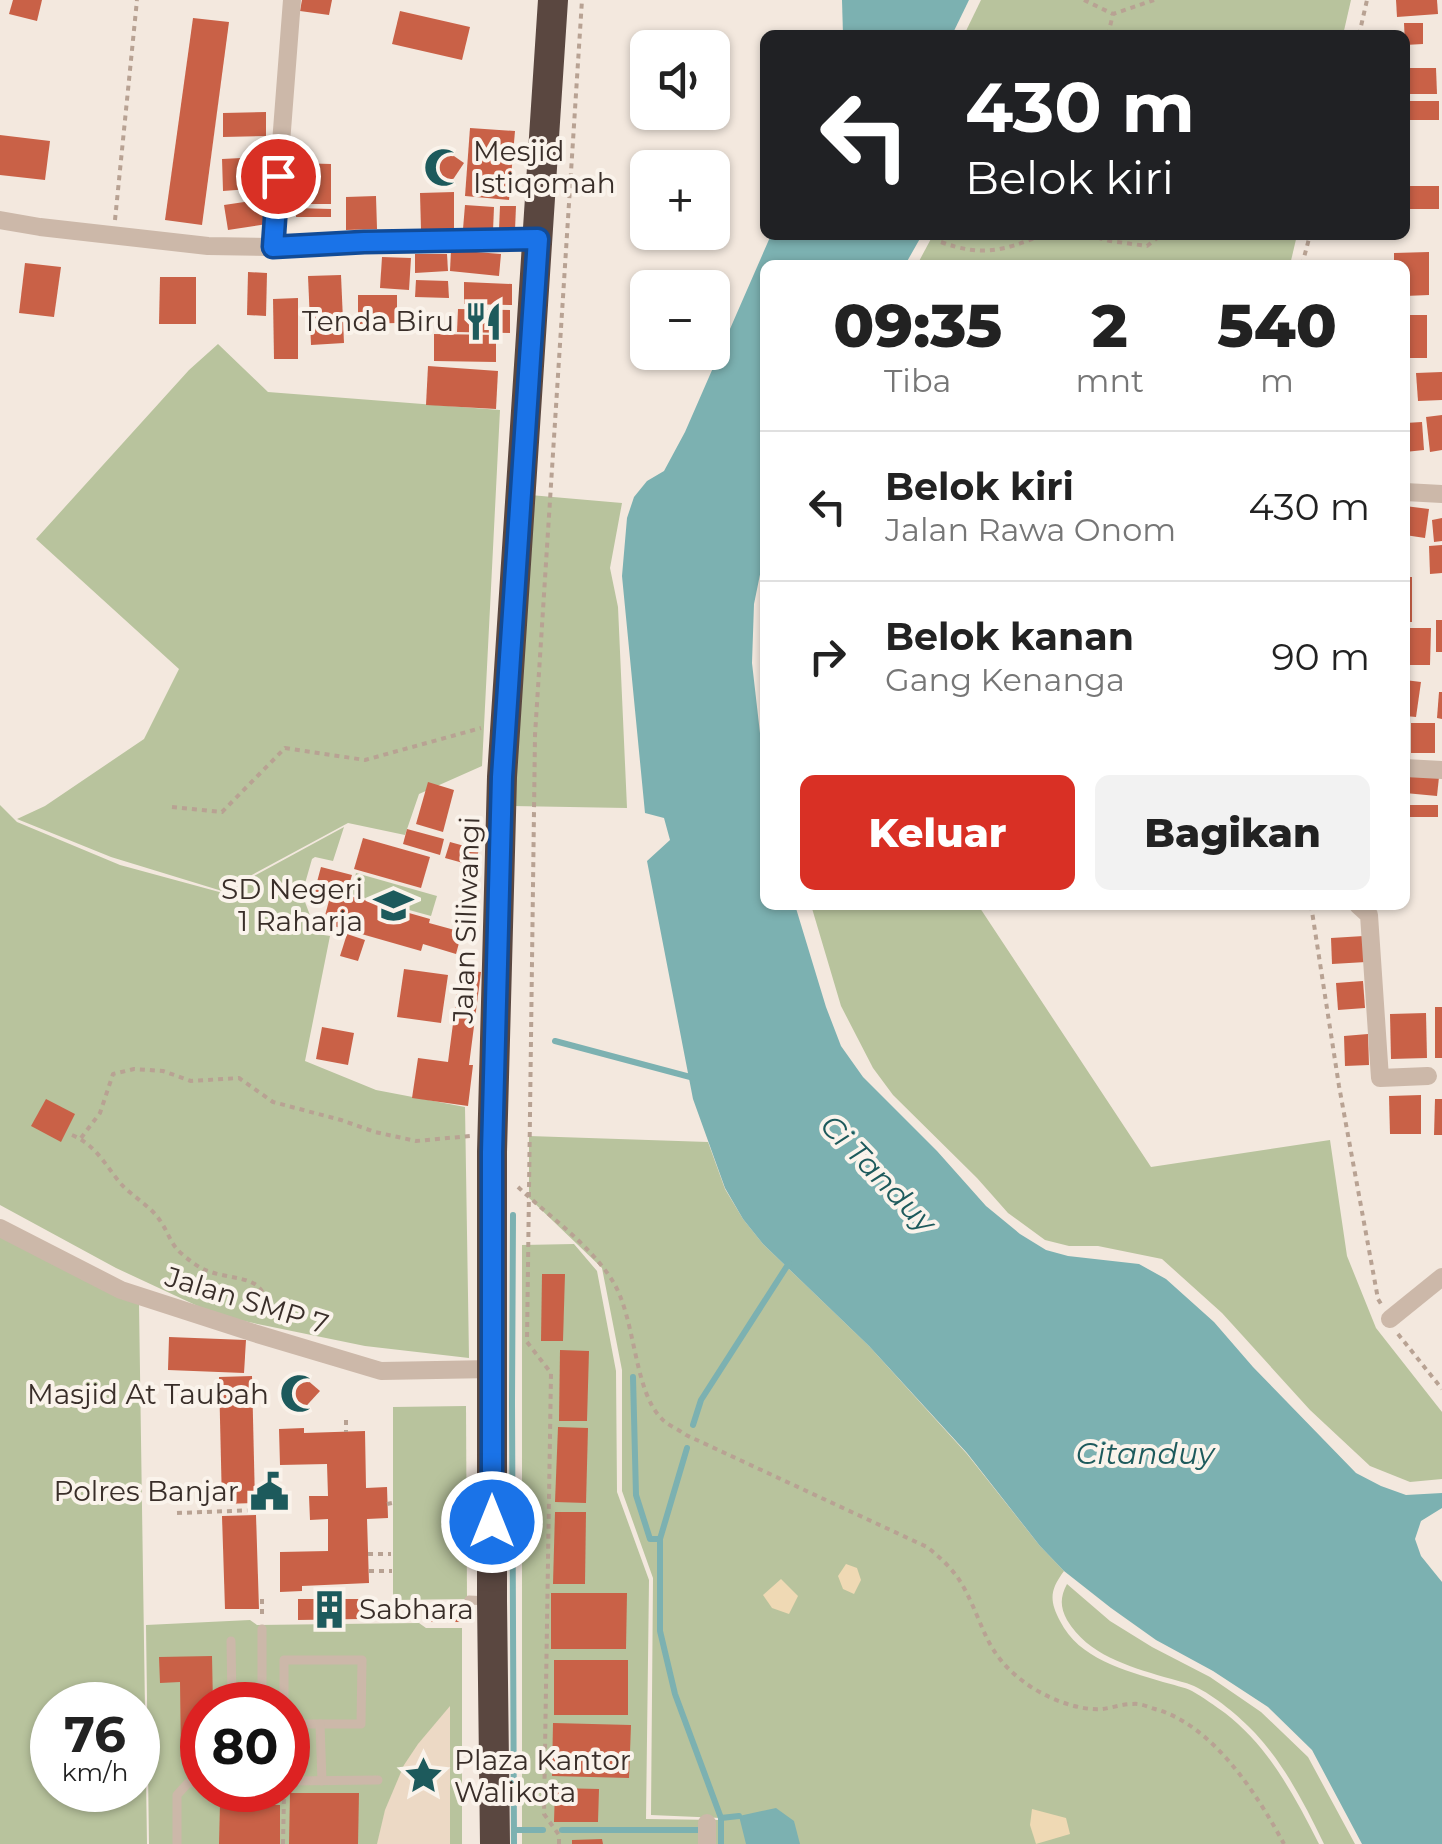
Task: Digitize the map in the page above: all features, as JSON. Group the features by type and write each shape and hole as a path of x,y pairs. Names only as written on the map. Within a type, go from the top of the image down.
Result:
{"highway":[{"name":"Jalan Siliwangi","path":"495,1844 480,1601 487,1402 492,1370 493,1149 505,729 553,0"}],"street":[{"path":"273,247 292,0"},
{"path":"0,220 208,246 538,239"},
{"path":"1410,492 1442,494"},
{"path":"1410,768 1442,770"},
{"path":"1364,910 1369,915 1380,1078 1428,1076"},
{"name":"Jalan SMP 7","path":"0,1228 121,1290 381,1370 492,1370"},
{"path":"1390,1318 1442,1277"},
{"path":"707,1844 708,1824"}],"lane":[{"path":"262,1629 262,1682"},
{"path":"231,1641 232,1682"},
{"path":"284,1682 284,1660 362,1660 362,1724 310,1724"},
{"path":"320,1724 322,1781"},
{"path":"310,1781 378,1780"},
{"path":"177,1844 180,1792"}],"path":[{"path":"114,234 137,0"},
{"path":"559,1844 559,1835 544,1814 551,1372 527,1342 535,735 582,0"},
{"path":"1084,0 1112,14 1154,0"},
{"path":"1359,30 1367,0"},
{"path":"1109,30 1112,14"},
{"path":"941,242 964,250 994,250 1030,240"},
{"path":"1119,240 1147,246 1155,240"},
{"path":"172,807 222,812 285,748 365,760 484,728 505,729"},
{"path":"1312,910 1378,1299 1402,1340 1442,1389"},
{"path":"81,1138 100,1113 114,1074 134,1068 162,1071 191,1082 239,1078 273,1102 374,1132 416,1141 457,1136 493,1149 529,1198 578,1240 614,1282 648,1401 662,1419 686,1435 928,1547 946,1562 962,1585 993,1653 1025,1683 1062,1702 1100,1710 1136,1703 1166,1712 1202,1734 1266,1810 1284,1844"},
{"path":"72,1135 104,1159 120,1183 161,1221 174,1248 204,1270 252,1281 263,1290 266,1304 262,1325 254,1333"},
{"path":"346,1420 346,1432"},
{"path":"176,1513 259,1510"},
{"path":"368,1554 392,1554"},
{"path":"368,1571 392,1570"},
{"path":"262,1595 262,1629"},
{"path":"284,1812 284,1844"}],"green space":[{"path":"981,0 1351,0 1344,30 966,30"},
{"path":"930,240 1296,240 1291,260 920,260"},
{"path":"218,344 268,392 500,410 482,766 419,794 405,835 348,823 222,891 111,857 17,819 45,806 144,739 179,669 36,539 189,370"},
{"path":"530,495 622,503 610,568 618,607 627,808 512,806"},
{"path":"0,805 17,822 120,865 223,893 344,827 333,861 312,859 302,894 317,934 330,936 305,1061 376,1090 465,1107 469,1358 365,1346 219,1316 116,1268 0,1205"},
{"path":"356,873 437,896 431,916 351,894"},
{"path":"812,910 981,910 1151,1167 1330,1140 1347,1256 1376,1328 1442,1412 1442,1479 1410,1482 1370,1466 1310,1410 1222,1313 1162,1259 1045,1240 1008,1213 893,1095 873,1068 841,1006"},
{"path":"529,1136 708,1142 725,1189 763,1244 869,1346 967,1454 1064,1571 1056,1584 1053,1601 1068,1634 1104,1661 1189,1690 1241,1726 1290,1790 1319,1844 721,1844 721,1818 651,1815 653,1578 622,1491 622,1370 602,1268 529,1198"},
{"path":"0,1233 139,1304 145,1682 30,1682 30,1812 147,1812 147,1844 0,1844"},
{"path":"574,1244 597,1271 616,1371 617,1492 649,1580 646,1819 718,1820 718,1844 522,1844 522,1245"},
{"path":"466,1406 467,1599 393,1600 393,1407"},
{"path":"1067,1584 1110,1621 1210,1677 1261,1712 1308,1757 1355,1844 1324,1844 1276,1758 1249,1727 1218,1701 1191,1685 1123,1663 1086,1642 1063,1611"},
{"path":"250,1620 257,1625 419,1623 426,1628 462,1628 462,1844 149,1844 149,1812 160,1812 160,1682 147,1682 146,1625"}],"sand":[{"path":"846,1564 857,1568 861,1580 854,1594 843,1589 838,1576"},
{"path":"781,1579 798,1596 789,1614 772,1608 763,1595"},
{"path":"1032,1809 1066,1818 1070,1834 1036,1844 1030,1825"}],"shaded area":[{"name":"Plaza Kantor Walikota","path":"450,1706 450,1844 377,1844 385,1810 404,1765"}],"water":[{"path":"842,0 969,0 954,30 843,30"},
{"name":"Citanduy","path":"769,240 919,240 908,260 760,260"},
{"name":"Citanduy","path":"760,260 760,575 754,604 752,663 760,733 760,910 797,910 841,1046 863,1077 986,1206 1046,1250 1139,1264 1166,1279 1214,1322 1356,1473 1406,1495 1442,1493 1442,1508 1421,1521 1415,1539 1421,1556 1442,1582 1442,1844 1362,1844 1312,1750 1268,1707 1156,1640 1064,1571 967,1453 869,1346 763,1244 725,1188 693,1099 647,861 670,840 664,818 645,813 622,576 627,518 634,497 647,481 664,471 712,370 730,370 730,329"},
{"path":"776,1808 794,1821 800,1844 746,1844 739,1816"}],"building":[{"path":"13,0 42,0 37,21 9,14"},
{"path":"302,0 332,0 329,15 300,11"},
{"path":"1396,0 1437,0 1438,14 1397,17"},
{"path":"400,11 470,27 462,60 392,44"},
{"path":"193,18 229,22 202,225 165,220"},
{"path":"1404,23 1423,23 1423,44 1410,45 1410,30 1404,30"},
{"path":"1410,68 1436,68 1437,94 1410,94"},
{"path":"1410,101 1439,101 1439,120 1410,120"},
{"path":"266,112 266,136 223,137 223,113"},
{"path":"470,128 515,131 509,200 465,196"},
{"path":"0,135 50,141 45,180 0,175"},
{"path":"441,147 464,163 448,187 425,171"},
{"path":"260,157 262,188 223,191 222,159"},
{"path":"294,163 331,164 331,204 293,204"},
{"path":"1410,186 1439,186 1439,209 1410,209"},
{"path":"454,192 454,230 421,230 420,193"},
{"path":"376,196 377,229 346,230 346,197"},
{"path":"264,199 267,224 228,230 224,205"},
{"path":"465,205 494,207 493,231 463,229"},
{"path":"500,206 516,206 515,230 499,230"},
{"path":"296,208 331,209 331,217 296,217"},
{"path":"451,250 501,254 499,276 450,271"},
{"path":"1429,252 1429,295 1410,296 1410,260 1394,260 1394,253"},
{"path":"415,254 447,254 448,271 415,273"},
{"path":"382,257 411,258 409,290 380,288"},
{"path":"25,263 61,267 54,317 19,313"},
{"path":"248,272 267,273 266,316 247,315"},
{"path":"341,275 344,343 311,345 308,276"},
{"path":"160,277 196,277 196,324 159,324"},
{"path":"416,280 448,281 449,298 415,297"},
{"path":"464,282 512,284 512,305 464,304"},
{"path":"358,295 397,295 397,323 358,324"},
{"path":"298,298 298,359 274,359 273,299"},
{"name":"Tenda Biru","path":"458,309 510,310 510,333 457,332"},
{"path":"1410,315 1427,315 1427,358 1410,358"},
{"path":"434,334 496,335 496,362 434,361"},
{"path":"428,366 498,371 496,409 426,405"},
{"path":"1442,372 1442,400 1418,401 1416,373"},
{"path":"1442,415 1442,450 1430,452 1426,417"},
{"path":"1422,422 1424,450 1410,451 1410,423"},
{"path":"1410,507 1429,509 1425,538 1410,536"},
{"path":"1442,518 1442,541 1434,542 1432,520"},
{"path":"1442,545 1442,573 1430,574 1429,546"},
{"path":"1410,577 1412,577 1410,622"},
{"path":"1436,620 1442,620 1442,652 1436,652"},
{"path":"1410,628 1431,628 1430,665 1410,665"},
{"path":"1410,681 1421,682 1416,717 1410,716"},
{"path":"1442,692 1442,719 1437,718"},
{"path":"1411,723 1435,723 1435,753 1411,753"},
{"path":"1410,774 1439,777 1437,796 1410,793"},
{"path":"428,782 454,790 443,832 416,824"},
{"path":"1410,805 1438,805 1438,817 1410,817"},
{"path":"407,829 444,839 440,855 403,844"},
{"path":"363,838 430,857 421,888 354,869"},
{"path":"450,842 479,850 474,866 445,858"},
{"path":"321,867 352,875 346,895 462,932 456,954 423,944 421,951 323,923 330,897 314,893"},
{"path":"347,934 365,940 358,961 340,956"},
{"path":"1364,936 1366,962 1332,964 1331,938"},
{"path":"404,969 448,975 441,1023 397,1017"},
{"path":"460,970 481,972 468,1106 412,1098 418,1058 448,1062"},
{"path":"1363,981 1365,1008 1338,1010 1336,983"},
{"path":"1435,1007 1442,1007 1442,1058 1435,1058"},
{"path":"1426,1013 1427,1058 1391,1059 1390,1014"},
{"path":"322,1027 354,1033 348,1065 316,1059"},
{"path":"1368,1034 1369,1065 1345,1066 1344,1036"},
{"path":"1421,1095 1421,1134 1390,1134 1389,1096"},
{"path":"46,1099 75,1114 61,1142 31,1126"},
{"path":"1435,1099 1442,1099 1442,1135 1434,1135"},
{"path":"542,1274 565,1274 563,1341 541,1341"},
{"path":"169,1337 246,1340 244,1373 168,1370"},
{"path":"560,1350 589,1351 587,1421 559,1421"},
{"name":"Masjid At Taubah","path":"299,1373 320,1391 298,1415 278,1397"},
{"path":"252,1376 255,1503 222,1504 219,1377"},
{"path":"558,1427 588,1428 586,1503 555,1502"},
{"path":"304,1428 304,1433 365,1431 366,1488 387,1487 388,1518 367,1519 369,1583 302,1586 302,1591 280,1592 280,1552 328,1551 328,1519 310,1520 309,1496 328,1496 327,1464 280,1465 279,1429"},
{"path":"555,1512 586,1512 585,1584 553,1584"},
{"path":"256,1515 259,1609 225,1609 222,1516"},
{"path":"551,1593 627,1593 626,1649 551,1649"},
{"name":"Sabhara","path":"298,1599 360,1599 360,1619 298,1620"},
{"path":"426,1606 462,1606 462,1622 426,1622"},
{"path":"212,1656 213,1682 160,1683 159,1657"},
{"path":"554,1660 628,1660 628,1715 554,1715"},
{"path":"553,1723 631,1725 629,1778 552,1776"},
{"path":"555,1788 599,1789 598,1822 554,1822"},
{"path":"310,1793 359,1793 358,1844 289,1844 290,1812 310,1812"},
{"path":"220,1812 280,1812 280,1844 219,1844"},
{"path":"602,1839 603,1844 572,1844 572,1840"}],"waterway":[{"path":"555,1041 694,1078"},
{"path":"513,1215 514,1844"},
{"path":"693,1425 701,1400 789,1263"},
{"path":"633,1377 636,1495 650,1539 659,1539"},
{"path":"687,1448 660,1539 660,1631 675,1694 721,1818 721,1844"},
{"path":"721,1818 739,1816"},
{"path":"514,1830 543,1830"},
{"path":"562,1830 706,1830"}],"place":[{"name":"Mesjid Istiqomah","path":"443,167"},
{"name":"Tenda Biru","path":"484,321"},
{"name":"SD Negeri 1 Raharja","path":"393,905"},
{"name":"Masjid At Taubah","path":"299,1394"},
{"name":"Polres Banjar","path":"269,1491"},
{"name":"Sabhara","path":"329,1609"},
{"name":"Plaza Kantor Walikota","path":"424,1776"}],"route":[{"path":"278,176 273,247 538,239 502,777 492,1152 492,1522"}],"water label":[{"name":"Ci Tanduy","path":"878,1174"}]}
